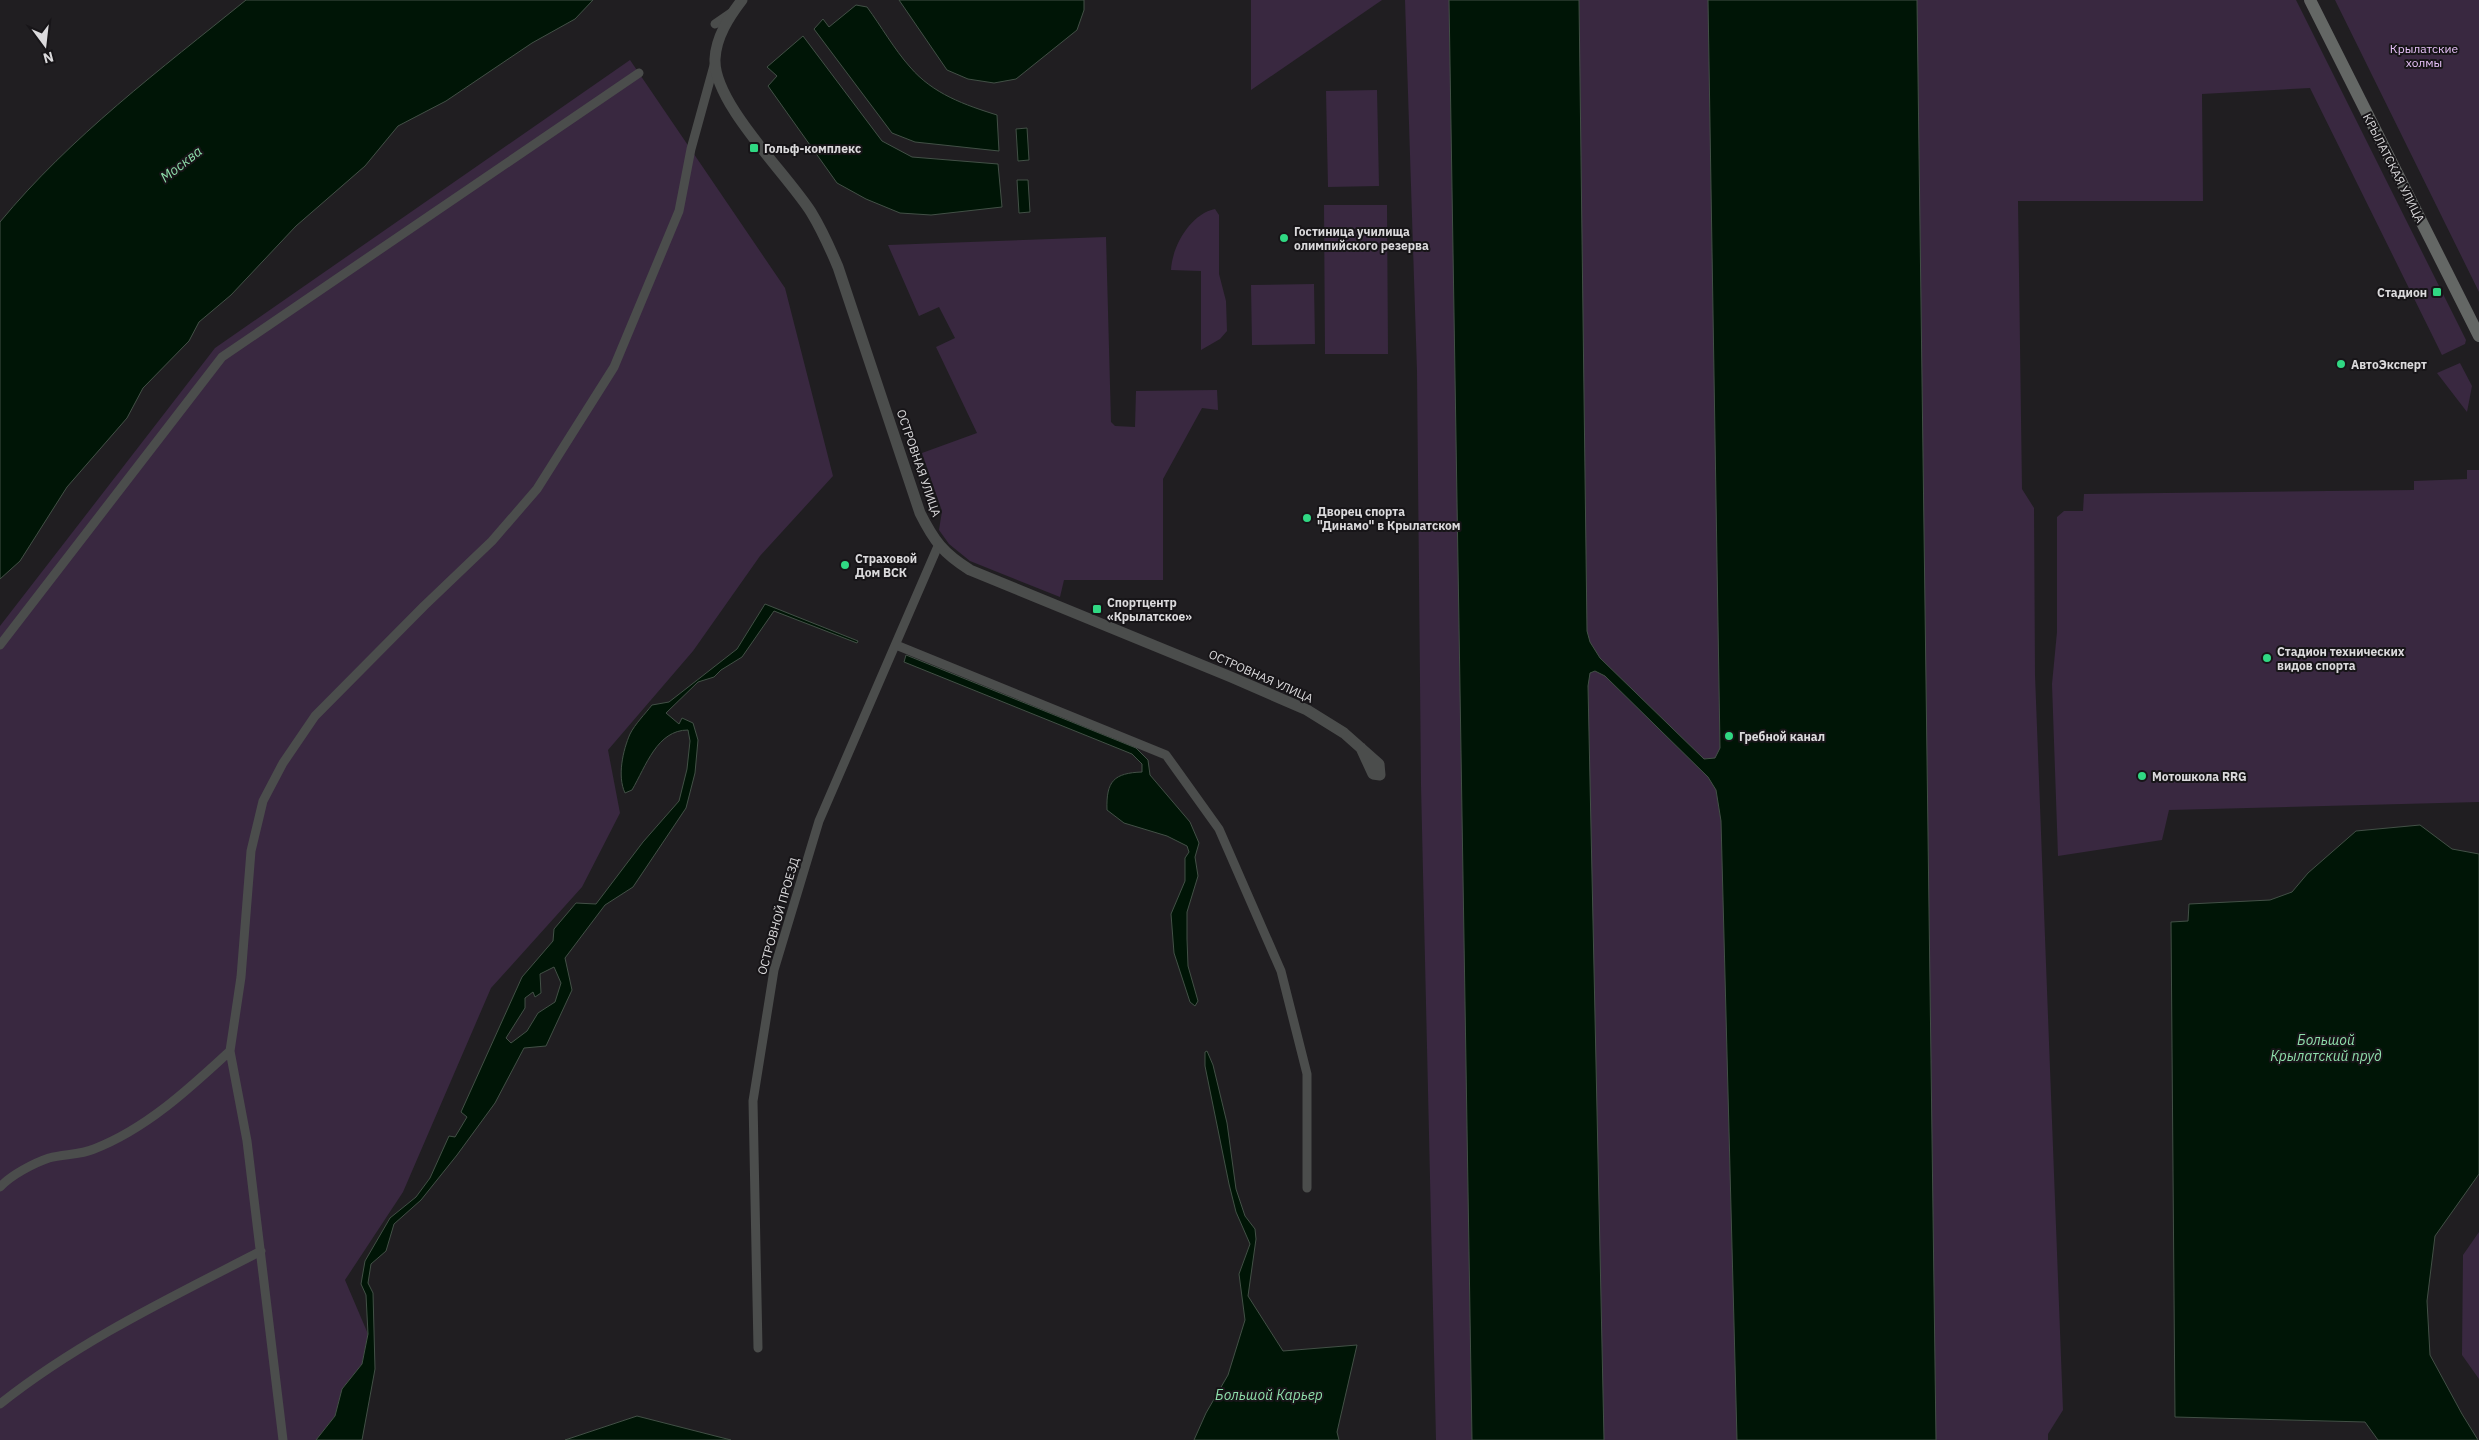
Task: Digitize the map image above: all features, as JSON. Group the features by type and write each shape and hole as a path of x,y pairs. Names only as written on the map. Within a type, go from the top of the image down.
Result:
{"main road":[{"name":"КРЫЛАТСКАЯ УЛИЦА","path":"2310,0 2479,336"}],"street":[{"name":"ОСТРОВНАЯ УЛИЦА","path":"742,0 723,29 715,59 720,84 735,110 811,211 825,236 838,267 920,513 938,546 951,559 970,570 1307,710 1344,733 1379,764"},
{"path":"714,24 732,13"},
{"path":"283,1440 248,1141 230,1051 241,977 251,851 263,802 283,763 314,716 492,541 537,489 614,366 679,211 691,150 715,59"},
{"path":"0,646 222,356 638,73"},
{"name":"ОСТРОВНОЙ ПРОЕЗД","path":"758,1348 753,1100 774,970 819,821 896,646 911,604 938,546"},
{"path":"896,646 1166,755 1219,829 1281,971 1307,1074 1307,1188"},
{"path":"0,1187 6,1181 48,1158 93,1150 120,1136 155,1114 230,1051"},
{"path":"0,1404 25,1385 128,1320 261,1251"}],"green space":[{"path":"1251,0 1382,0 1251,90"},
{"name":"Гребной канал","path":"1405,0 2296,0 2466,340 2465,344 2442,355 2310,88 2202,94 2203,201 2018,201 2022,489 2034,508 2035,675 2063,1410 2048,1434 2048,1440 1436,1440 1421,785 1417,371"},
{"name":"Крылатские холмы","path":"2335,0 2479,0 2479,292"},
{"path":"630,60 785,288 833,476 760,556 693,651 608,750 620,813 582,887 491,988 403,1192 345,1280 368,1334 362,1364 342,1389 335,1416 316,1440 0,1440 0,626 215,348"},
{"path":"1377,90 1379,186 1328,187 1326,91"},
{"path":"1324,205 1387,205 1388,354 1325,354"},
{"path":"1215,209 1219,215 1219,274 1226,301 1227,331 1220,339 1201,350 1201,271 1171,270 1175,251 1190,224 1206,212"},
{"path":"1106,237 1111,422 1115,426 1135,427 1136,391 1217,390 1218,410 1202,408 1163,479 1163,580 1064,580 1060,597 970,561 949,544 939,530 942,511 922,453 977,433 936,347 955,338 939,307 919,316 888,245"},
{"path":"1314,284 1315,344 1252,345 1251,285"},
{"path":"2460,363 2472,386 2467,412 2437,373"},
{"name":"Стадион технических видов спорта","path":"2467,470 2479,470 2479,802 2169,810 2162,840 2058,856 2052,684 2057,632 2057,517 2064,511 2083,511 2084,494 2414,490 2414,481 2467,479"},
{"path":"2479,1232 2479,1379 2462,1355 2463,1255"}],"water":[{"name":"Москва","path":"246,0 593,0 575,19 532,43 446,101 398,126 365,166 296,226 231,295 199,322 189,341 143,388 127,418 67,487 20,561 0,579 0,222 56,161 117,105"},
{"path":"899,0 1084,0 1084,10 1077,30 1016,79 994,83 968,79 947,70"},
{"name":"Гребной канал","path":"1449,0 1579,0 1587,631 1590,642 1600,658 1704,759 1715,758 1720,748 1708,0 1917,0 1936,1440 1737,1440 1721,821 1716,790 1708,777 1605,676 1595,671 1590,673 1588,686 1604,1440 1472,1440"},
{"path":"856,5 867,7 904,60 929,84 961,103 997,115 999,151 915,142 892,133 814,29 823,19 829,27"},
{"path":"803,36 882,141 912,157 998,164 1002,207 931,215 900,213 866,199 837,183 768,86 777,76 767,67"},
{"path":"1027,128 1029,160 1018,161 1016,129"},
{"path":"1017,180 1028,180 1030,212 1019,213"},
{"path":"765,604 858,641 857,643 774,611 742,657 721,670 714,677 698,682 666,713 679,724 682,718 693,723 698,740 695,773 686,808 633,887 605,905 565,958 572,990 546,1046 524,1048 495,1103 457,1155 421,1200 394,1224 386,1251 371,1264 368,1283 373,1293 375,1369 362,1440 316,1440 335,1416 342,1389 362,1364 368,1334 366,1295 361,1284 365,1261 390,1218 416,1197 430,1178 449,1136 455,1137 467,1117 461,1112 522,977 553,941 554,929 576,903 596,904 643,842 679,801 687,769 690,741 688,730 668,736 660,743 648,760 632,790 625,793 621,771 625,748 630,734 652,705 669,702 737,649","holes":["554,967 561,983 555,1002 538,1013 527,1031 511,1043 506,1038 525,1008 525,998 533,992 535,997 541,993 540,974"]},
{"path":"906,655 1136,748 1148,760 1150,775 1190,822 1199,843 1195,857 1198,876 1187,912 1188,966 1198,1001 1195,1006 1190,1002 1174,953 1171,914 1185,881 1185,858 1189,852 1187,846 1167,836 1124,823 1107,810 1110,785 1118,777 1125,774 1142,772 1142,764 1132,754 904,662"},
{"name":"Большой Крылатский пруд","path":"2420,825 2452,849 2479,854 2479,1174 2435,1236 2427,1301 2430,1355 2478,1440 2378,1440 2365,1422 2175,1417 2171,922 2188,921 2189,904 2270,900 2292,892 2308,873 2356,831"},
{"name":"Большой Карьер","path":"1207,1051 1213,1065 1227,1123 1236,1189 1245,1216 1255,1229 1256,1239 1248,1296 1283,1351 1357,1345 1337,1432 1339,1440 1194,1440 1206,1413 1228,1375 1245,1320 1239,1274 1250,1244 1236,1212 1229,1184 1205,1066 1205,1052"},
{"path":"637,1416 731,1440 565,1440"}],"place":[{"name":"Гольф-комплекс","path":"754,148"},
{"name":"Гостиница училища олимпийского резерва","path":"1284,238"},
{"name":"Стадион","path":"2437,292"},
{"name":"АвтоЭксперт","path":"2341,364"},
{"name":"Дворец спорта \"Динамо\" в Крылатском","path":"1307,518"},
{"name":"Страховой Дом ВСК","path":"845,565"},
{"name":"Спортцентр «Крылатское»","path":"1097,609"},
{"name":"Стадион технических видов спорта","path":"2267,658"},
{"name":"Гребной канал","path":"1729,736"},
{"name":"Мотошкола RRG","path":"2142,776"}]}
